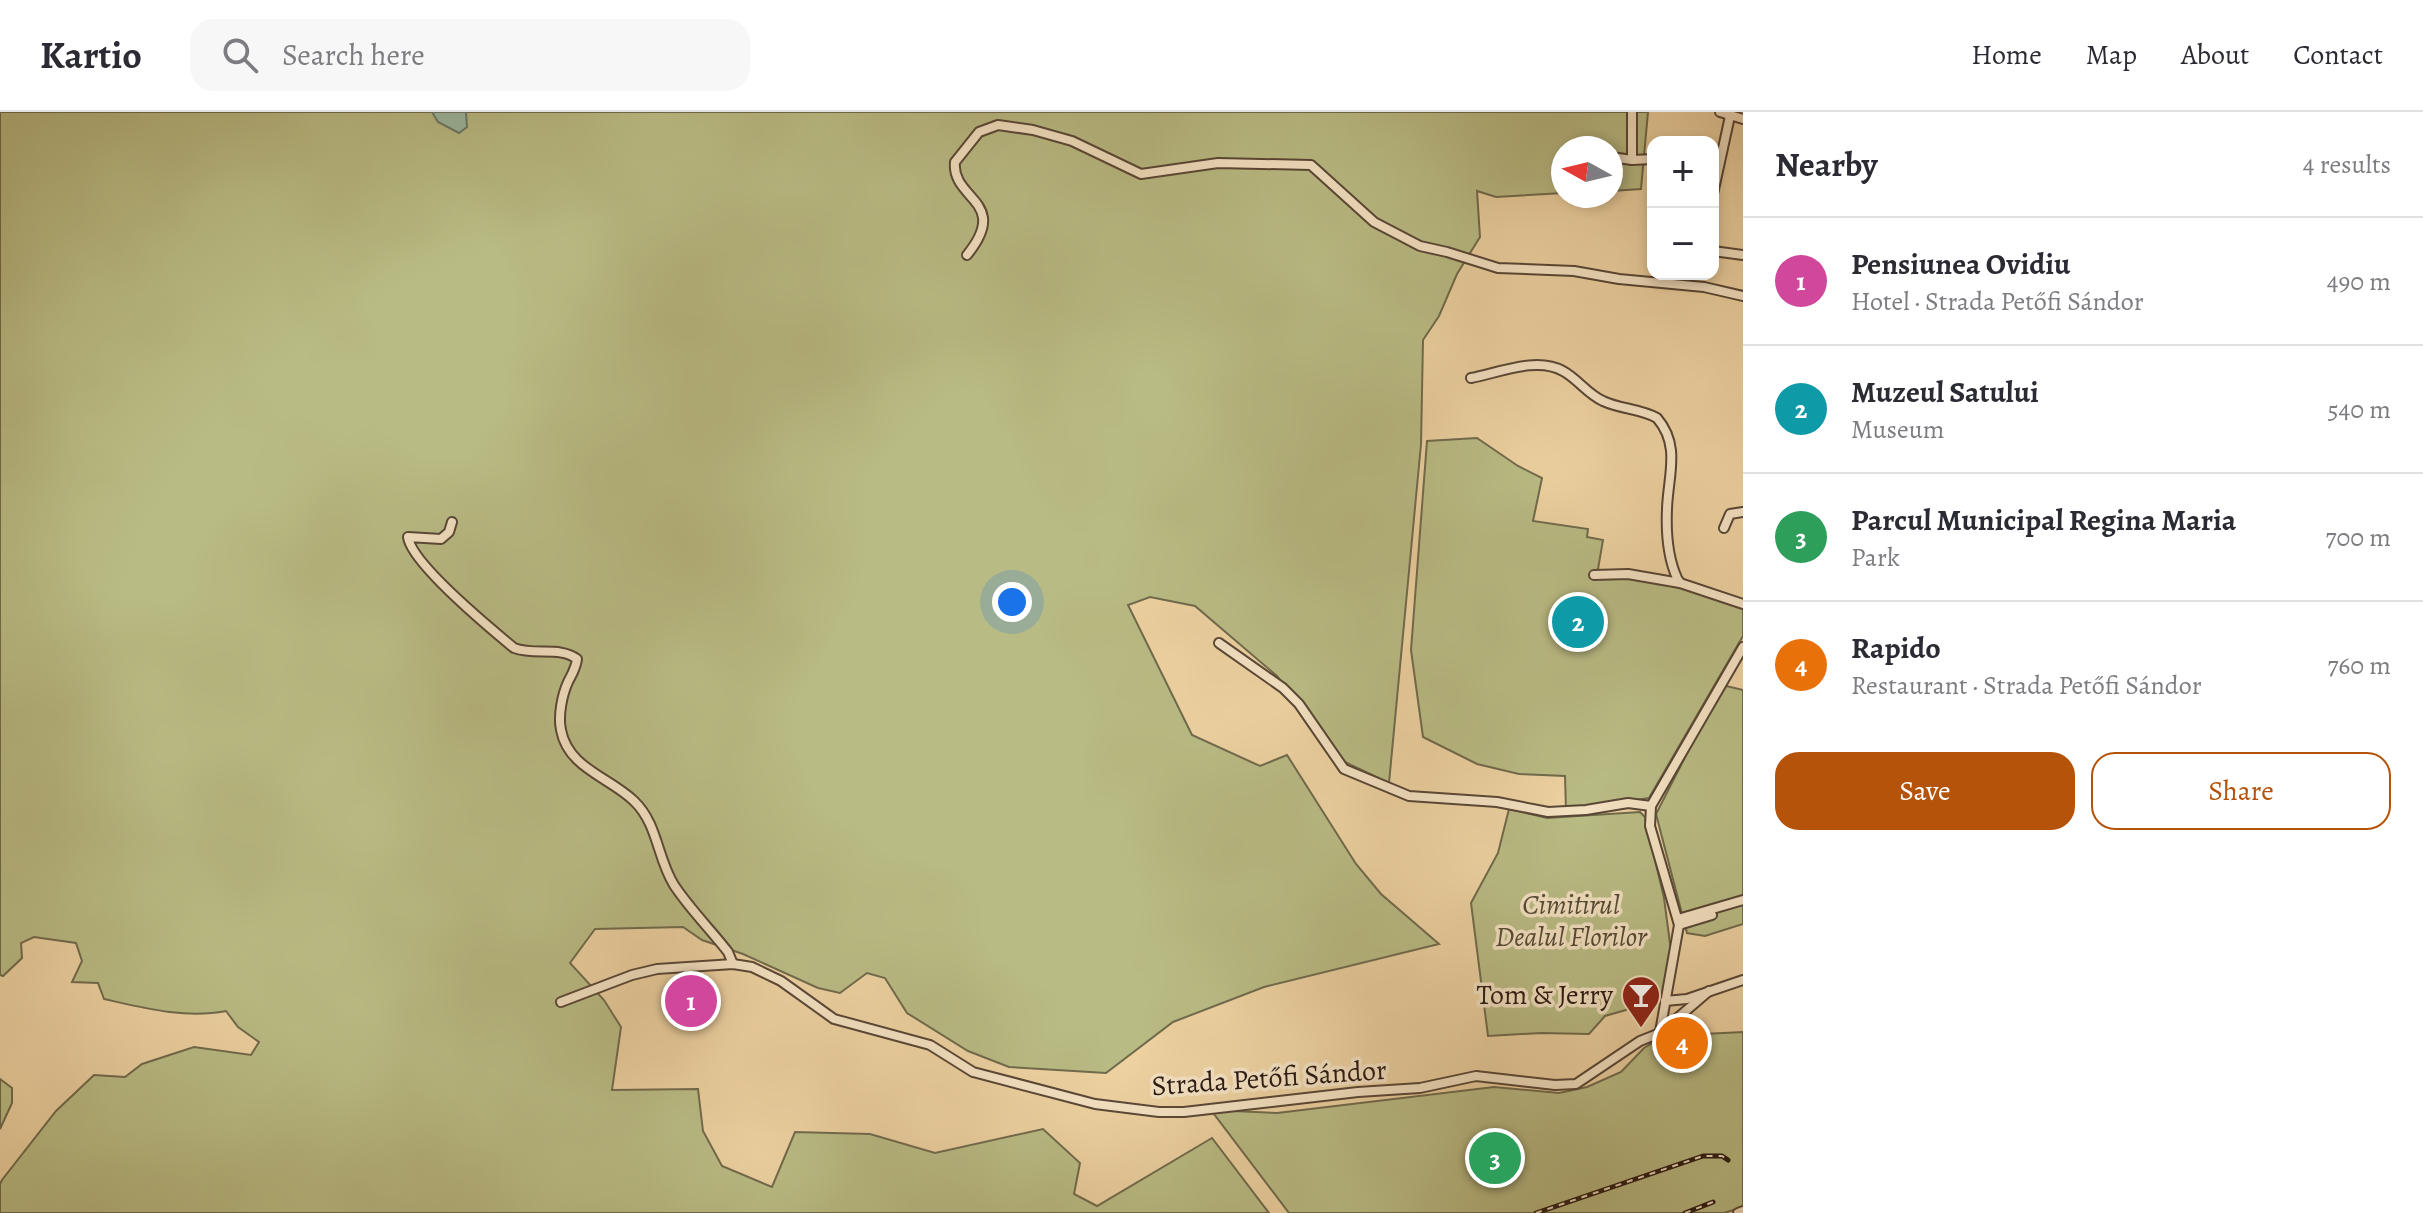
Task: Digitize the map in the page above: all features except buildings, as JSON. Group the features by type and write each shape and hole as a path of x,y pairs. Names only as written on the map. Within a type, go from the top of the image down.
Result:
{"street":[{"path":"1720,112 1743,119"},
{"path":"1632,114 1632,160"},
{"path":"1719,146 1730,116"},
{"path":"967,255 977,242 983,213 957,176 954,166 979,132 998,125 1033,130 1072,141 1141,174 1218,163 1311,165 1374,222 1397,237 1420,246 1498,268 1574,271 1619,279 1704,287 1743,296"},
{"path":"1623,159 1647,159"},
{"path":"1719,252 1743,255"},
{"path":"1471,378 1537,365 1553,366 1573,377 1595,398 1618,408 1657,418 1672,445 1667,518 1673,569 1680,583"},
{"path":"1724,528 1730,514 1743,512"},
{"path":"452,522 449,532 441,539 408,537 411,548 430,572 514,648 528,653 570,654 577,659 560,713 568,752 627,795 641,809 650,823 674,885 728,952 733,964"},
{"path":"1594,575 1637,575 1680,583 1743,604"},
{"path":"1219,643 1283,688 1299,704 1344,769 1409,796 1497,802 1548,812 1628,803 1651,806"},
{"path":"1660,1033 1678,922 1650,826 1651,806 1743,647"},
{"path":"1678,922 1743,902"},
{"name":"Strada Petőfi Sándor","path":"561,1002 632,975 657,969 733,964 752,967 769,974 834,1019 930,1045 973,1072 1095,1104 1159,1112 1229,1109 1358,1092 1420,1088 1476,1076 1555,1085 1576,1084 1640,1041 1660,1033 1709,991 1743,980"},
{"path":"1665,1001 1687,999 1709,991"}],"green space":[{"path":"0,112 1648,112 1641,189 1623,190 1623,136 1551,136 1551,194 1496,197 1477,191 1480,237 1423,340 1421,444 1389,783 1345,762 1277,676 1195,606 1150,597 1128,605 1192,735 1260,766 1287,755 1356,864 1381,894 1439,944 1264,987 1173,1022 1106,1073 1009,1067 968,1051 907,1013 885,978 867,973 840,993 818,988 743,954 702,940 683,927 595,929 570,963 604,1000 621,1027 612,1090 698,1089 703,1131 722,1166 772,1187 795,1132 870,1134 935,1153 1043,1129 1080,1163 1074,1194 1097,1206 1212,1138 1269,1213 0,1213 2,1180 56,1111 94,1075 125,1077 142,1064 194,1047 251,1055 259,1042 238,1027 226,1011 196,1014 150,1009 104,999 98,983 72,982 82,961 76,943 34,937 21,943 22,958 3,976 0,975"},
{"path":"1477,438 1542,478 1533,521 1588,529 1587,537 1603,540 1597,575 1679,585 1743,608 1743,636 1649,798 1566,811 1565,776 1519,774 1477,764 1423,737 1411,650 1427,441"},
{"path":"1722,685 1743,690 1743,924 1705,936 1687,933 1656,814"},
{"name":"Cimitirul Dealul Florilor","path":"1509,809 1547,818 1640,812 1645,817 1664,898 1671,951 1663,1004 1647,1004 1605,1016 1589,1034 1488,1036 1471,903 1498,853"},
{"path":"1743,1032 1743,1207 1724,1213 1289,1213 1211,1110 1277,1113 1494,1087 1559,1093 1587,1087 1621,1072 1644,1048 1664,1036"},
{"path":"0,1079 12,1088 12,1103 0,1129"}],"shaded area":[{"path":"432,112 466,112 467,127 459,133 438,122"}],"railway":[{"path":"1536,1213 1703,1156 1722,1156 1728,1160"},
{"path":"1685,1213 1713,1202"}],"place":[{"name":"Muzeul Satului","path":"1578,622"},
{"name":"Pensiunea Ovidiu","path":"691,1001"},
{"name":"Tom & Jerry","path":"1641,1029"},
{"name":"Rapido","path":"1682,1043"},
{"name":"Parcul Municipal Regina Maria","path":"1495,1158"}]}
